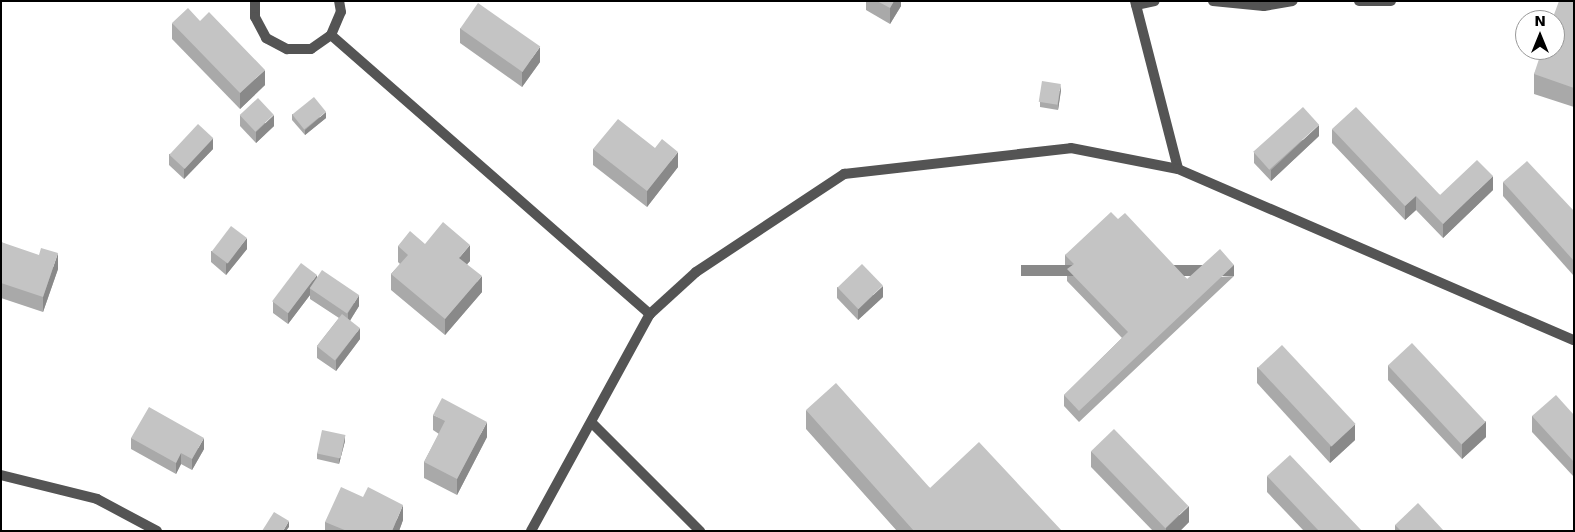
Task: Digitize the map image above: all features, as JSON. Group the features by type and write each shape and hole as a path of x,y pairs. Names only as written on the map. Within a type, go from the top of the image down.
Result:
{"lane":[{"path":"255,1 255,17 266,38 287,50 311,49 331,35 341,12 340,1"},
{"path":"1155,1 1135,3 1178,169"},
{"path":"1213,1 1264,6 1294,1"},
{"path":"1359,1 1392,1"},
{"path":"331,35 650,314"},
{"path":"531,531 592,424 650,314 696,272 844,174 1071,148 1178,169 1574,340"},
{"path":"592,424 700,531"},
{"path":"1,475 97,499 157,531"}],"building":[{"path":"877,1 894,1 890,8"},
{"path":"1559,1 1574,1 1574,88 1534,74 1539,60 1565,60 1565,10 1556,10"},
{"path":"478,3 540,47 522,72 460,28"},
{"path":"188,8 200,21 209,12 265,70 240,93 172,23"},
{"path":"1042,81 1061,84 1057,105 1039,102"},
{"path":"314,97 326,112 304,129 292,115"},
{"path":"258,98 274,115 255,132 240,115"},
{"path":"1303,107 1319,125 1269,170 1253,152"},
{"path":"1356,107 1440,195 1477,160 1493,176 1443,224 1416,196 1405,206 1332,129"},
{"path":"618,119 655,148 662,139 678,152 647,191 593,149"},
{"path":"198,124 213,138 185,169 169,155"},
{"path":"1527,161 1574,211 1574,261 1503,182"},
{"path":"1111,212 1118,219 1125,213 1187,279 1220,249 1234,265 1079,411 1064,395 1128,332 1067,269 1074,264 1065,255"},
{"path":"443,222 470,245 459,258 482,276 445,319 391,274 408,255 398,246 410,231 425,244"},
{"path":"231,226 247,238 228,264 212,252"},
{"path":"1,242 39,255 41,248 58,253 43,297 1,283"},
{"path":"301,263 317,275 288,313 272,301"},
{"path":"862,264 883,286 858,309 838,288"},
{"path":"322,270 359,295 347,313 310,288"},
{"path":"342,314 360,328 335,360 317,346"},
{"path":"1412,343 1486,422 1462,444 1388,366"},
{"path":"1282,345 1356,424 1332,446 1258,368"},
{"path":"836,383 930,488 979,442 1062,531 914,531 806,410"},
{"path":"1556,395 1574,415 1574,462 1532,416"},
{"path":"442,398 487,422 457,479 424,462 445,421 433,415"},
{"path":"149,407 204,438 192,459 181,453 176,463 131,438"},
{"path":"1114,429 1188,506 1165,528 1091,451"},
{"path":"322,430 345,435 340,458 317,453"},
{"path":"1290,455 1362,531 1319,531 1267,476"},
{"path":"341,487 363,497 368,487 403,505 392,531 347,531 325,522"},
{"path":"1418,503 1444,531 1401,531 1395,525"},
{"path":"274,512 289,521 283,531 262,531"}]}
